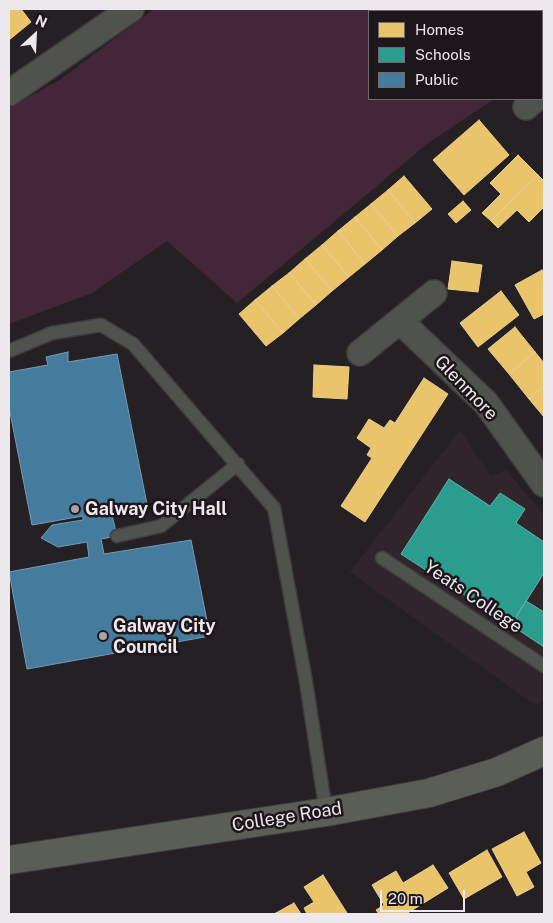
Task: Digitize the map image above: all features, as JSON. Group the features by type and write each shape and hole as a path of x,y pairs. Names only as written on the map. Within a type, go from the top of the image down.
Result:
{"main road":[{"name":"College Road","path":"16,859 326,812 447,788 497,772 544,751"}],"street":[{"path":"9,93 130,9"},
{"path":"360,353 434,293"},
{"name":"Glenmore","path":"400,321 486,403 544,484"}],"lane":[{"path":"9,352 52,333 101,324 133,344 274,508 314,731 326,812"},
{"path":"117,536 161,526 238,464"},
{"name":"Yeats College","path":"382,558 544,666"}],"shaded area":[{"path":"154,9 544,9 543,61 543,10 368,10 368,100 493,100 427,144 237,303 167,241 92,293 9,324 9,108 61,79"},
{"path":"460,430 491,476 507,470 544,516 544,701 535,705 350,572"}],"building: Homes":[{"path":"9,9 21,9 31,22 9,40"},
{"path":"479,120 509,155 464,195 433,160"},
{"path":"518,155 538,175 491,221 482,213 501,194 490,183"},
{"path":"538,175 544,181 544,207 529,222 517,210 498,228 491,221"},
{"path":"404,176 432,209 415,223 388,190"},
{"path":"388,190 415,223 398,236 371,204"},
{"path":"463,201 471,210 456,223 448,214"},
{"path":"371,204 398,236 382,250 355,217"},
{"path":"355,217 382,250 365,264 338,231"},
{"path":"338,231 365,264 349,277 322,245"},
{"path":"322,245 349,277 332,291 305,259"},
{"path":"305,259 332,291 316,305 289,273"},
{"path":"452,261 482,265 478,292 448,289"},
{"path":"542,270 544,275 544,314 534,319 515,285"},
{"path":"289,273 316,305 299,319 272,286"},
{"path":"272,286 299,319 283,333 255,300"},
{"path":"501,291 519,315 478,347 460,323"},
{"path":"255,300 283,333 266,346 239,314"},
{"path":"515,327 535,352 509,374 488,349"},
{"path":"535,352 544,363 544,386 529,399 509,374"},
{"path":"314,365 349,367 347,399 313,397"},
{"path":"424,378 448,394 365,522 341,506 372,458 367,455 371,448 357,438 369,419 384,428 390,420 395,423"},
{"path":"544,386 544,417 529,399"},
{"path":"524,832 541,863 526,872 534,887 517,896 492,849"},
{"path":"487,850 502,877 464,899 449,873"},
{"path":"433,865 448,888 406,914 379,914 376,910 384,905 372,885 396,871 403,883"},
{"path":"323,875 347,913 307,914 304,908 314,902 304,887"},
{"path":"294,903 301,914 274,914"}],"building: Schools":[{"path":"449,479 490,506 500,493 525,509 516,523 544,542 544,573 511,625 401,554"},
{"path":"526,601 544,612 544,647 511,625"}],"building: Public":[{"name":"Galway City Hall","path":"68,352 68,362 117,354 147,504 97,513 97,517 112,515 117,536 101,539 104,554 191,540 210,636 27,669 9,572 89,557 87,542 58,547 41,538 52,525 83,520 83,516 32,525 9,407 9,372 48,365 46,357"}],"place":[{"name":"Galway City Hall","path":"75,509"},
{"name":"Galway City Council","path":"103,636"}]}
